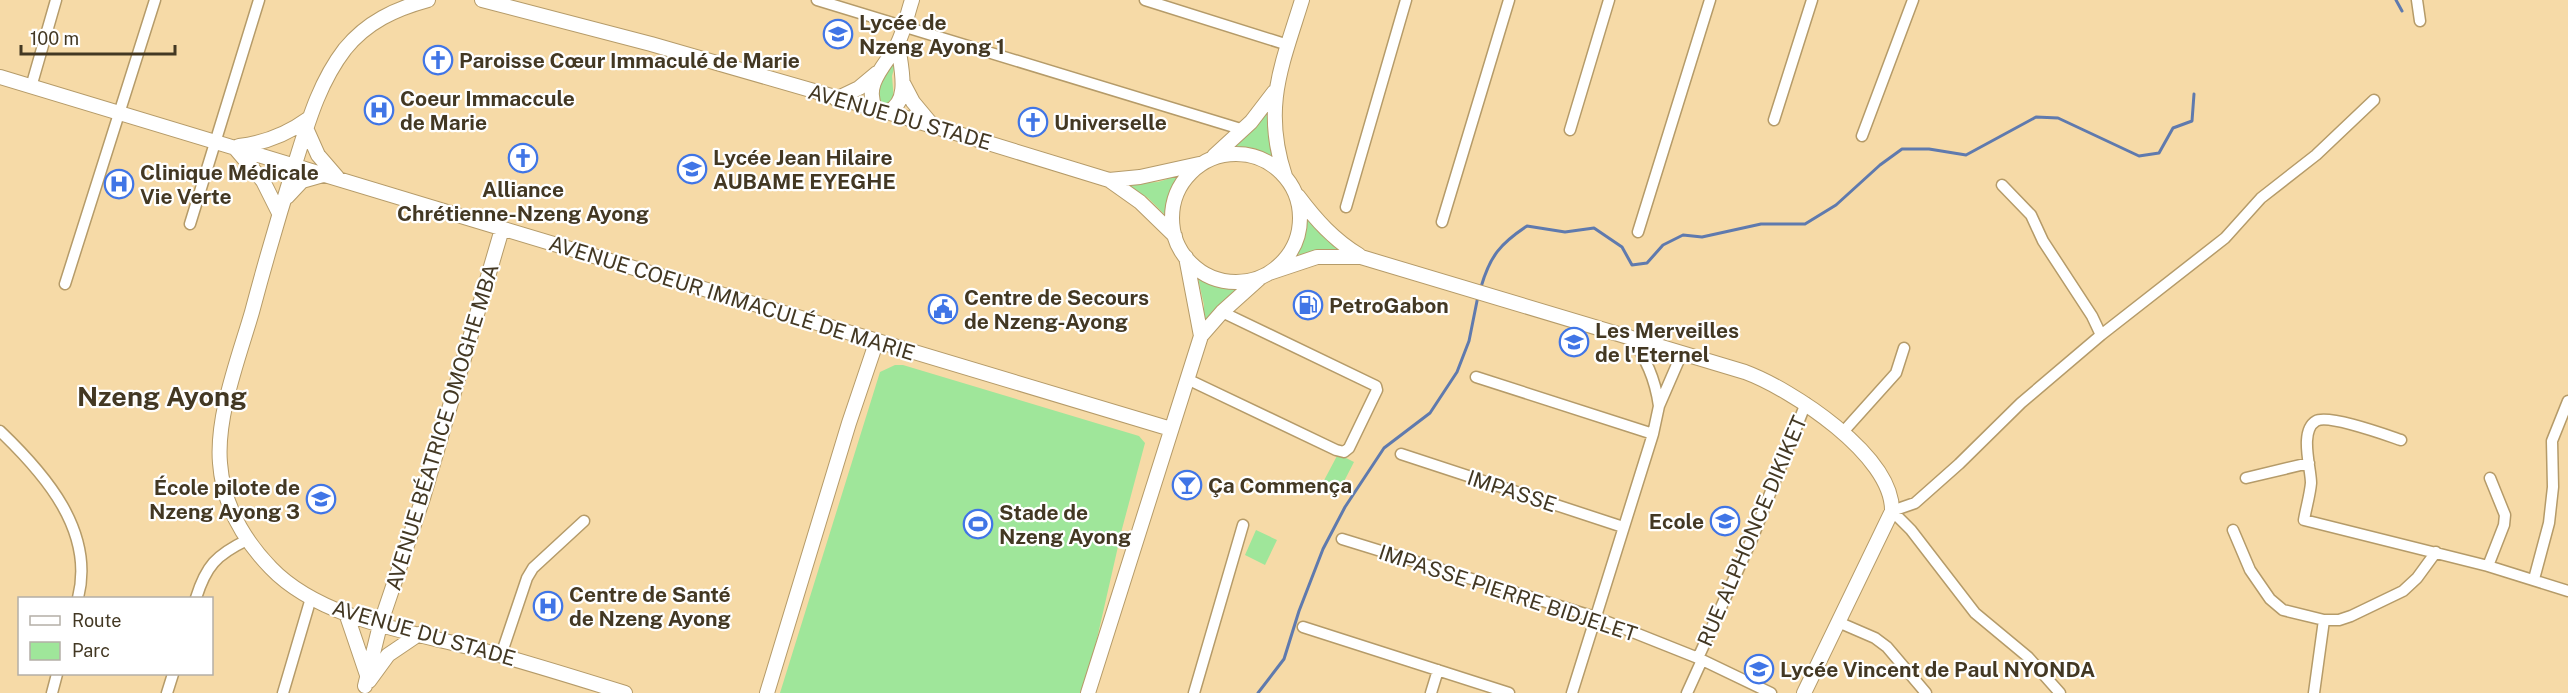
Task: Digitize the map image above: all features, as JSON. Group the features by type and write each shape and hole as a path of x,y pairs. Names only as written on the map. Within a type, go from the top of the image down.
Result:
{"main road":[{"name":"AVENUE DU STADE","path":"428,0 384,16 357,36 335,64 307,124 228,397 219,454 226,496 236,522 247,540 280,578 311,598 380,624 501,656 625,693"},
{"name":"AVENUE DU STADE","path":"482,0 651,44 836,99 881,110 1109,180"},
{"path":"898,44 900,100 897,106 881,110 872,103 871,90 898,44 912,0"},
{"path":"1175,236 1172,216 1176,195 1186,177 1244,130 1265,106 1275,90 1302,0"},
{"path":"836,99 859,88 882,68"},
{"name":"AVENUE COEUR IMMACULÉ DE MARIE","path":"0,77 876,343 1171,429"},
{"path":"901,79 914,102 933,126"},
{"path":"1275,90 1275,130 1286,178"},
{"path":"234,147 268,141 307,124 318,155 326,168 339,179"},
{"path":"234,147 256,171 281,208 302,181 308,177 325,174"},
{"path":"1109,180 1140,177 1232,154 1252,156 1271,164 1286,178 1315,219 1335,238 1361,257"},
{"path":"1109,180 1140,202 1175,236 1186,257 1201,336"},
{"path":"1088,693 1201,336 1222,312 1284,260 1294,245 1299,228 1300,210 1295,192"},
{"name":"AVENUE BÉATRICE OMOGHE MBA","path":"364,689 380,624 423,498 502,229"},
{"path":"1186,257 1201,271 1220,280 1241,282 1306,259 1329,256 1361,257 1466,286 1713,361 1757,376 1806,403 1843,432 1879,473 1893,500 1892,511 1804,693"},
{"path":"767,693 849,423 876,343"},
{"path":"364,689 366,668 352,615 378,610 391,596"},
{"path":"391,596 396,619 402,626 419,634"},
{"path":"364,689 388,655 419,634"}],"street":[{"path":"31,87 56,0"},
{"path":"65,284 155,0"},
{"path":"190,224 259,0"},
{"path":"817,0 1244,130"},
{"path":"1144,0 1288,45"},
{"path":"1346,207 1406,0"},
{"path":"1442,222 1509,0"},
{"path":"1570,130 1610,0"},
{"path":"1638,232 1710,0"},
{"path":"1774,120 1812,0"},
{"path":"1862,136 1912,0"},
{"path":"2417,0 2420,21"},
{"path":"2060,693 2028,657 1975,613 1911,530 1892,511 1915,503 1959,464 2021,403 2101,335 2225,238 2261,198 2316,154 2374,100"},
{"path":"2002,185 2031,215 2043,241 2092,316 2101,335"},
{"path":"1187,379 1336,450 1344,452 1349,448 1377,390 1376,386 1222,312"},
{"path":"1630,336 1649,365 1656,384 1659,406"},
{"path":"1843,432 1896,373 1904,348"},
{"path":"1572,693 1653,434 1659,406 1682,353"},
{"path":"1476,377 1653,434"},
{"path":"2534,579 2549,523 2553,487 2552,441 2568,401"},
{"name":"RUE ALPHONCE DIKIKET","path":"1687,693 1806,403"},
{"path":"2401,440 2360,426 2319,420 2314,422 2308,437 2310,490 2304,520 2436,552 2534,579 2568,591"},
{"path":"0,431 42,475 57,496 70,522 82,565 78,597"},
{"name":"IMPASSE","path":"1401,454 1623,527"},
{"path":"2246,478 2309,464"},
{"path":"2488,566 2504,525 2505,515 2490,478"},
{"path":"501,656 527,578 533,568 584,521"},
{"path":"1194,693 1243,525"},
{"path":"2233,530 2250,570 2270,599 2283,610 2324,620 2338,620 2351,616 2403,591 2417,578 2436,552"},
{"name":"IMPASSE PIERRE BIDJELET","path":"1341,539 1595,616 1700,659 1771,693"},
{"path":"196,597 204,574 212,563 231,548 247,540"},
{"path":"283,693 311,598"},
{"path":"2314,693 2324,620"},
{"path":"1838,622 1875,638 1887,647 1926,693"},
{"path":"1303,627 1509,693"},
{"path":"1431,693 1438,670"},
{"path":"52,693 57,675"},
{"path":"167,693 173,675"}],"green space":[{"path":"892,64 895,65 892,76 894,101 890,106 876,101 877,90"},
{"path":"1270,109 1275,159 1254,148 1233,147 1250,132"},
{"path":"1177,176 1170,194 1167,217 1148,198 1126,184 1158,182"},
{"path":"1306,217 1343,249 1294,255 1302,238"},
{"path":"1197,274 1210,281 1234,284 1237,287 1237,291 1204,322 1204,305"},
{"name":"Stade de Nzeng Ayong","path":"895,365 903,365 1139,436 1145,443 1122,529 1091,665 1080,693 780,693 880,372"},
{"path":"1338,454 1354,462 1336,497 1320,488"},
{"path":"1256,530 1277,540 1265,565 1245,555"}],"waterway":[{"path":"2396,0 2402,11"},
{"path":"1481,287 1488,267 1497,252 1527,226 1565,232 1594,228 1622,247 1632,265 1647,263 1663,245 1683,235 1702,237 1761,224 1805,224 1836,205 1880,165 1902,149 1929,149 1966,155 2036,117 2058,118 2139,156 2159,153 2173,128 2192,121 2194,94"},
{"path":"1258,693 1284,659 1299,611 1323,549 1345,507 1384,448 1430,413 1457,372 1469,341 1478,296"}],"place":[{"name":"Lycée de Nzeng Ayong 1","path":"838,34"},
{"name":"Paroisse Cœur Immaculé de Marie","path":"438,60"},
{"name":"Coeur Immaccule de Marie","path":"379,110"},
{"name":"Universelle","path":"1033,122"},
{"name":"Alliance Chrétienne-Nzeng Ayong","path":"523,158"},
{"name":"Lycée Jean Hilaire AUBAME EYEGHE","path":"692,169"},
{"name":"Clinique Médicale Vie Verte","path":"119,184"},
{"name":"PetroGabon","path":"1308,305"},
{"name":"Centre de Secours de Nzeng-Ayong","path":"943,309"},
{"name":"Les Merveilles de l'Eternel","path":"1574,342"},
{"name":"Ça Commença","path":"1187,485"},
{"name":"École pilote de Nzeng Ayong 3","path":"321,499"},
{"name":"Ecole","path":"1725,521"},
{"name":"Stade de Nzeng Ayong","path":"978,524"},
{"name":"Centre de Santé de Nzeng Ayong","path":"548,606"},
{"name":"Lycée Vincent de Paul NYONDA","path":"1759,669"}],"district":[{"name":"Nzeng Ayong","path":"162,396"}]}
